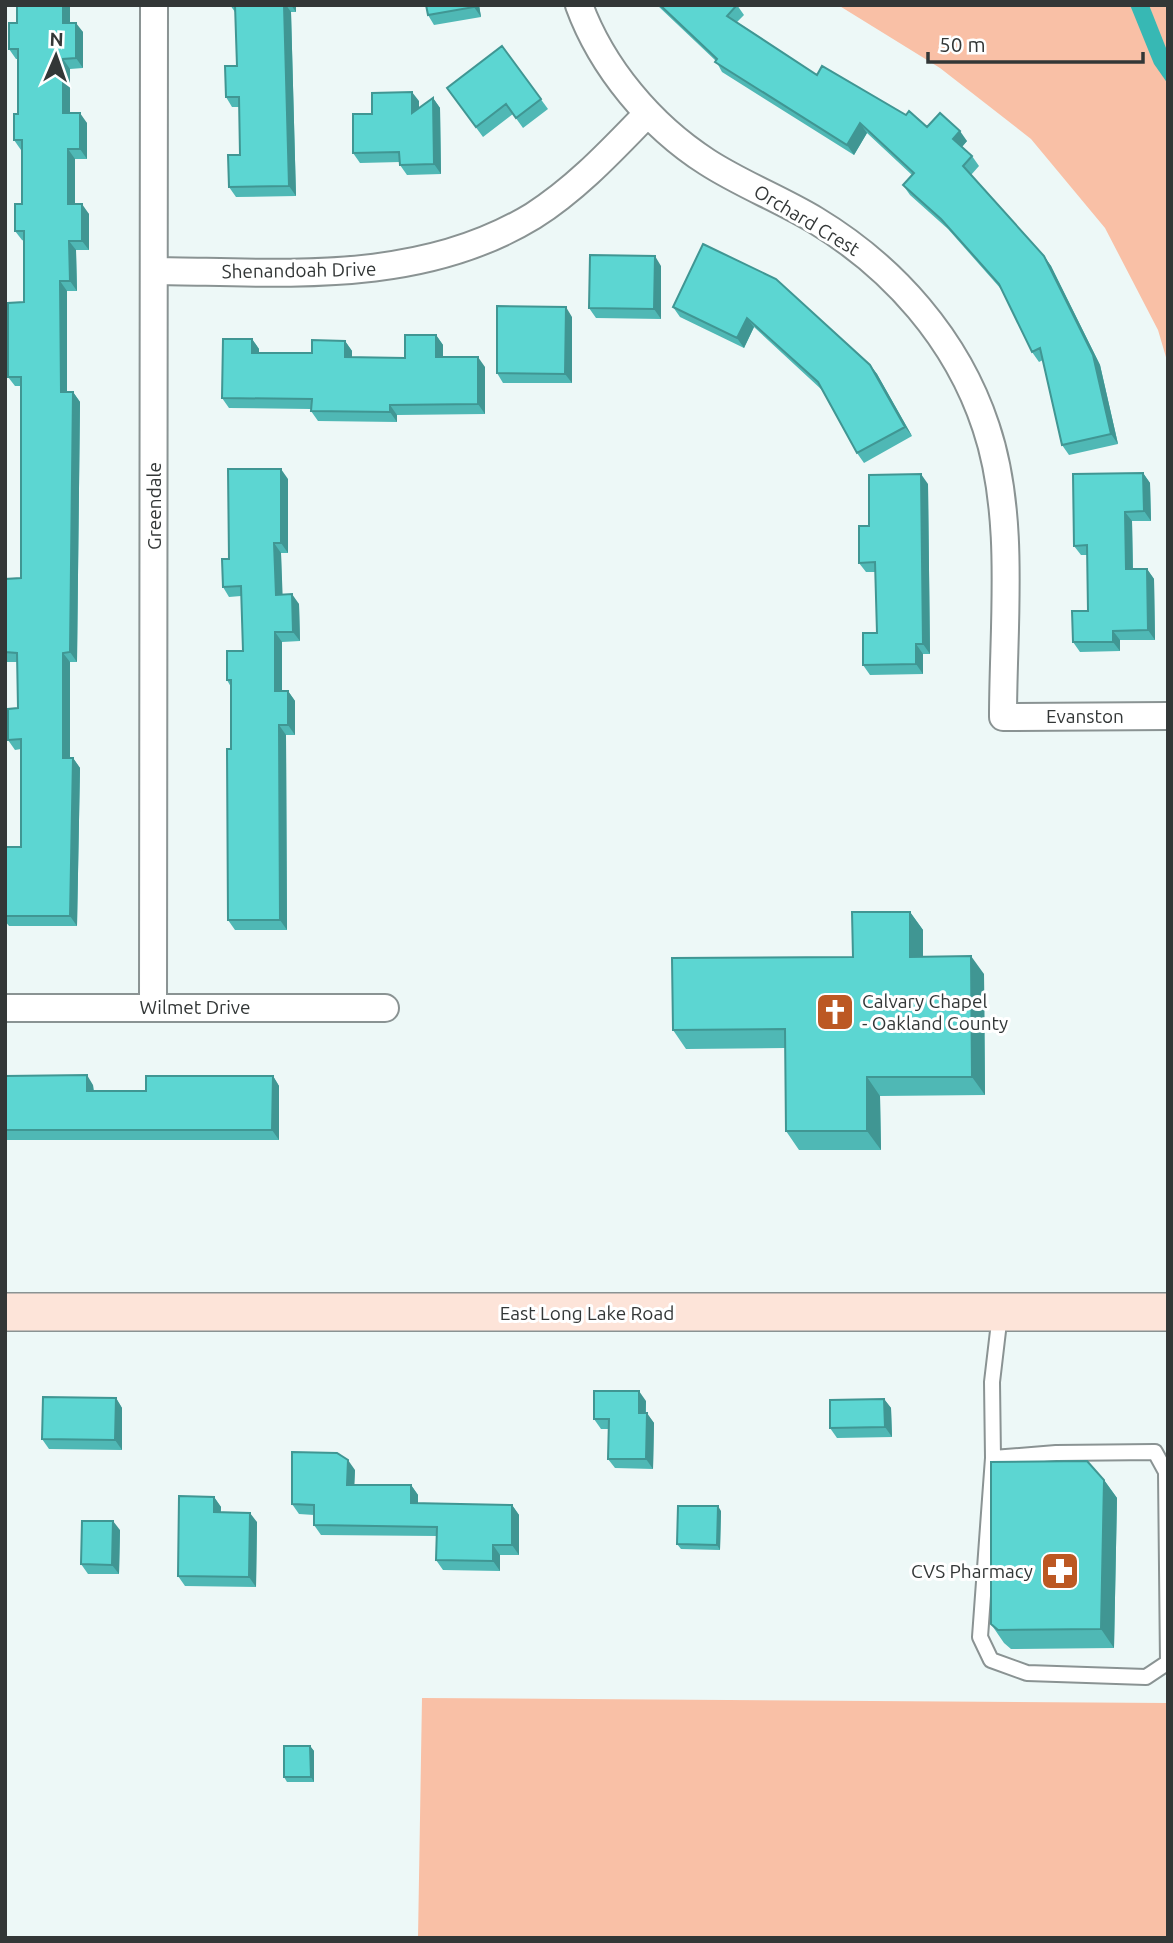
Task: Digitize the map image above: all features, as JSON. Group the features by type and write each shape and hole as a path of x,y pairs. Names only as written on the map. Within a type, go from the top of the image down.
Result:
{"main road":[{"name":"East Long Lake Road","path":"5,1312 1168,1311"}],"street":[{"name":"Greendale","path":"153,1007 154,5"},
{"name":"Orchard Crest","path":"579,5 603,56 648,113 671,136 708,163 813,219 876,263 934,326 956,362 986,426 1002,500 1003,717"},
{"name":"Shenandoah Drive","path":"154,271 356,271 429,260 501,233 534,215 596,166 648,113"},
{"name":"Evanston","path":"1003,717 1168,716"},
{"name":"Wilmet Drive","path":"5,1007 385,1009"}],"lane":[{"path":"993,1458 1056,1453 1155,1452 1166,1472 1168,1663 1146,1677 1027,1673 991,1660 980,1637 993,1458 992,1382 1000,1313"}],"shaded area":[{"path":"838,5 1168,5 1168,364 1158,330 1105,228 1031,139 940,68"},
{"path":"422,1698 1168,1703 1168,1938 418,1938"}],"water":[{"path":"1130,5 1149,5 1168,53 1168,84 1154,64"}],"building":[{"path":"17,5 63,5 63,23 76,23 76,58 63,59 63,113 80,113 80,149 68,149 68,204 82,204 82,241 69,241 70,281 60,281 61,392 73,392 70,652 63,653 63,758 73,758 70,916 5,916 5,847 21,847 21,739 8,740 8,709 18,708 17,653 5,652 5,579 21,578 21,377 8,377 8,303 24,302 24,231 15,231 15,204 22,204 22,140 14,140 14,114 18,114 18,49 9,49 9,23 17,23"},
{"path":"235,5 284,5 289,186 229,187 228,155 240,155 239,97 226,97 225,66 237,66"},
{"path":"426,5 474,5 474,7 428,15"},
{"path":"660,5 737,5 727,16 817,75 822,66 906,115 909,111 927,127 940,113 960,131 953,139 972,156 963,166 1044,256 1093,355 1111,434 1062,445 1040,348 1032,352 999,284 941,219 903,185 914,173 860,123 847,145 715,62 717,59"},
{"path":"502,46 541,99 516,118 506,104 476,127 447,88"},
{"path":"412,92 412,113 433,98 434,164 400,165 399,152 353,153 353,114 372,114 372,93"},
{"path":"703,244 776,279 870,365 905,427 857,453 818,382 747,318 737,338 673,307"},
{"path":"590,255 655,256 654,309 589,308"},
{"path":"497,306 566,307 565,374 497,373"},
{"path":"405,335 436,335 436,357 478,357 478,404 390,405 390,412 311,411 312,399 222,398 223,339 252,339 252,353 312,353 312,340 345,341 345,357 405,358"},
{"path":"228,469 281,469 281,543 274,543 276,595 292,594 293,632 275,632 275,691 288,691 288,725 279,725 280,920 228,920 227,749 231,749 231,680 227,680 227,651 243,651 241,586 223,587 222,559 229,559"},
{"path":"1143,473 1144,511 1125,512 1126,569 1147,569 1148,630 1113,631 1113,642 1073,642 1072,611 1088,611 1087,545 1074,546 1073,474"},
{"path":"921,474 923,644 916,644 916,664 863,665 863,633 877,633 875,562 859,563 859,526 869,526 869,475"},
{"name":"Calvary Chapel - Oakland County","path":"852,912 910,912 910,957 971,956 972,1077 867,1077 867,1131 786,1131 785,1029 673,1030 672,958 853,957"},
{"path":"87,1075 87,1091 146,1091 146,1076 273,1076 272,1130 5,1130 5,1076"},
{"path":"594,1391 639,1391 639,1413 647,1413 646,1459 608,1459 609,1419 594,1419"},
{"path":"43,1397 116,1398 115,1440 42,1439"},
{"path":"884,1399 885,1427 830,1428 830,1400"},
{"path":"292,1452 337,1453 348,1460 347,1485 411,1485 411,1503 512,1505 512,1545 493,1545 493,1561 436,1560 437,1527 314,1525 314,1505 292,1504"},
{"name":"CVS Pharmacy","path":"1087,1461 1104,1480 1101,1629 998,1630 991,1624 991,1462"},
{"path":"179,1496 214,1497 214,1512 250,1513 249,1577 178,1576"},
{"path":"678,1506 718,1506 717,1545 677,1544"},
{"path":"82,1521 113,1521 112,1565 81,1564"},
{"path":"284,1746 310,1746 311,1777 284,1777"}],"place":[{"name":"Calvary Chapel - Oakland County","path":"835,1012"},
{"name":"CVS Pharmacy","path":"1060,1571"}]}
